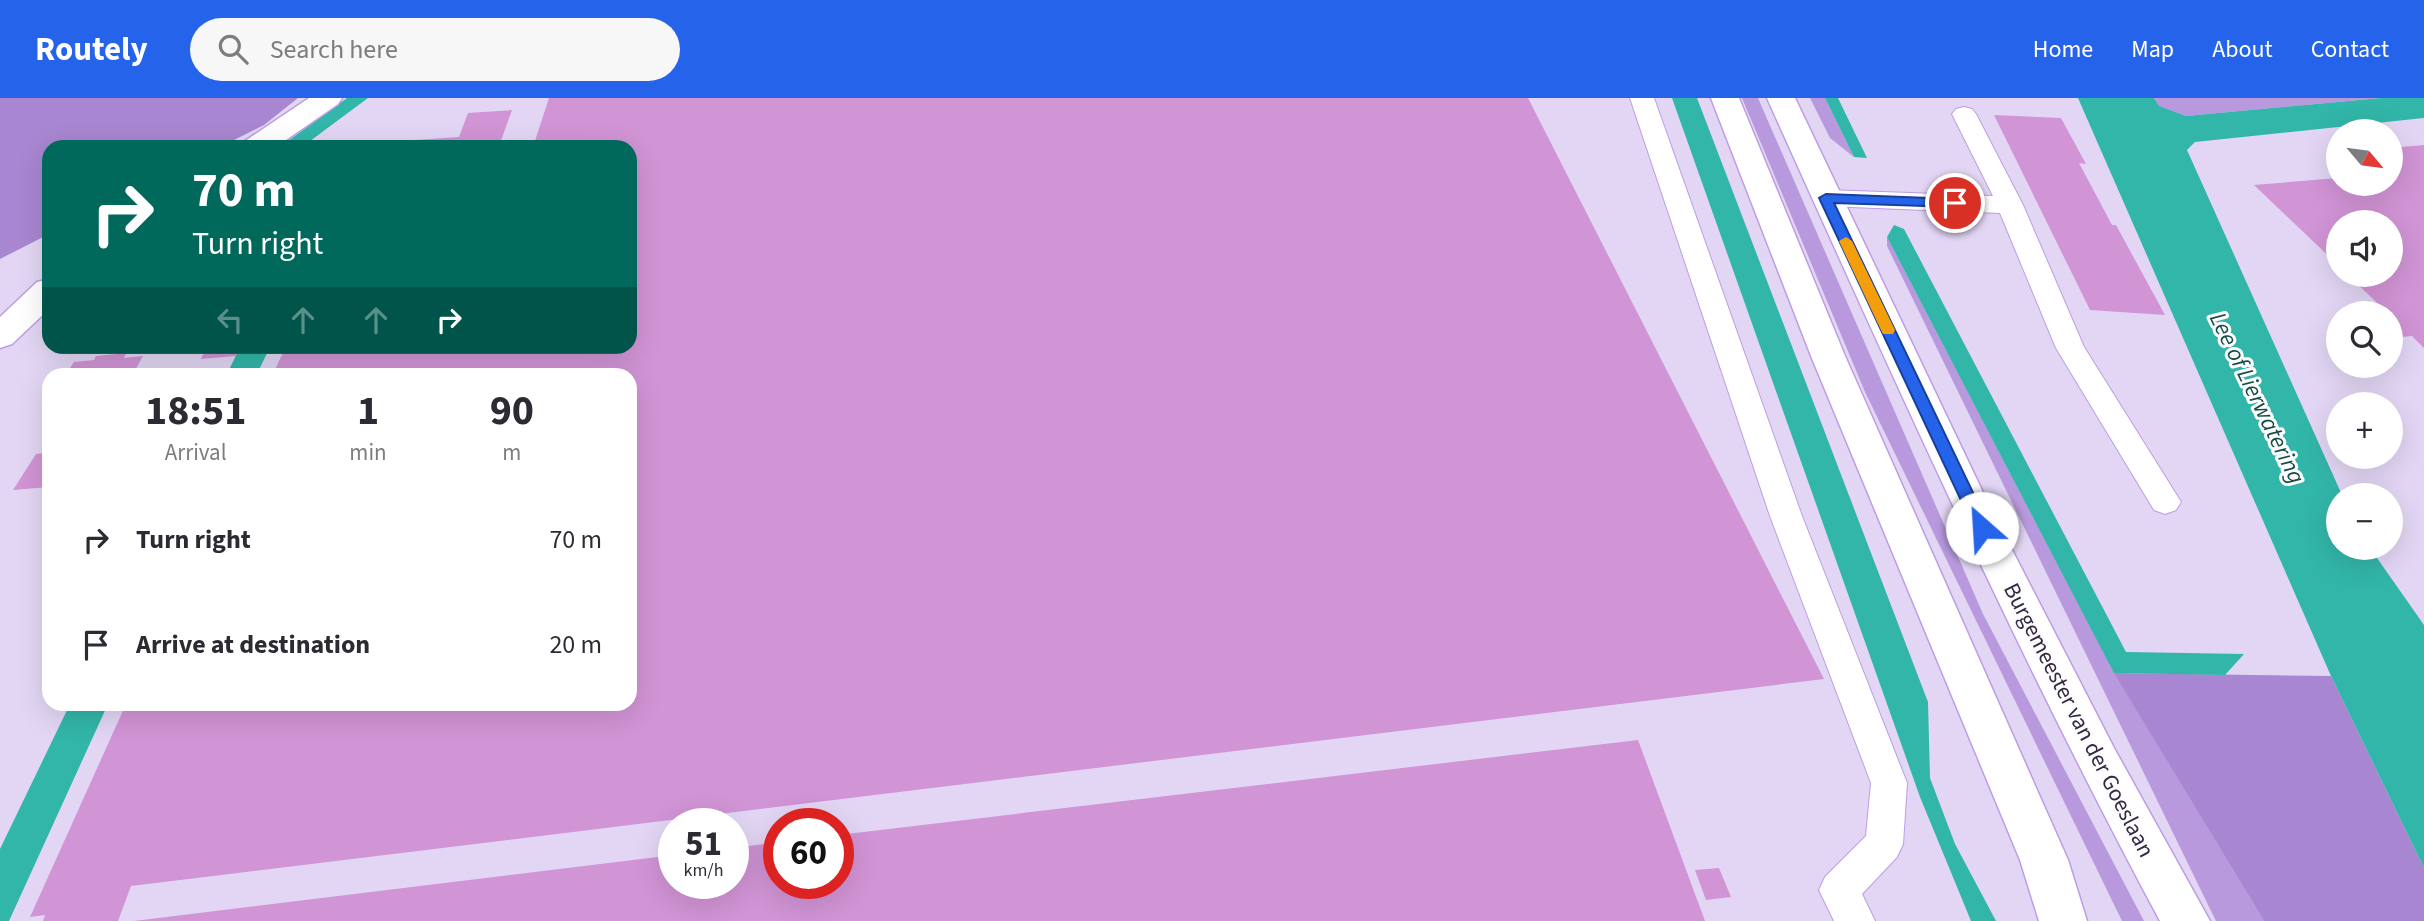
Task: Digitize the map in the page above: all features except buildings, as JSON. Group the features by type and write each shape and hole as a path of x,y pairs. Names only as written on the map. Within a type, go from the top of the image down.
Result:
{"street":[{"path":"266,140 328,98"},
{"path":"1725,98 1828,356 2043,860 2063,921"},
{"name":"Burgemeester van der Goeslaan","path":"1781,98 1970,505 2098,762 2186,921"},
{"path":"0,336 42,297"}],"lane":[{"path":"1642,98 1786,516 1889,783 1884,844 1839,890 1855,921"},
{"path":"1964,114 2010,205 2070,348 2165,502"},
{"path":"1826,198 2010,205"}],"shaded area":[{"path":"0,98 298,98 264,125 234,140 42,140 42,238 0,259"},
{"path":"1742,98 1758,98 1983,614 2144,921 2122,921 1865,392"},
{"path":"1810,98 1825,98 1854,157 1830,138"},
{"path":"2154,98 2381,98 2186,116 2158,106"},
{"path":"1887,237 2114,672 2264,921 2216,921 1887,246"},
{"path":"2114,673 2331,676 2424,868 2424,921 2264,921"}],"water":[{"path":"347,98 368,98 311,140 290,140"},
{"path":"1672,98 1697,98 1928,702 1930,778 1955,844 1996,921 1971,921 1920,797"},
{"path":"1825,98 1838,98 1867,158 1854,157"},
{"name":"Lee of Lierwatering","path":"2078,98 2154,98 2159,106 2186,116 2381,98 2424,98 2424,118 2326,119 2326,128 2195,142 2187,150 2326,459 2326,469 2330,469 2337,483 2326,483 2326,560 2378,560 2424,625 2424,868 2331,676"},
{"path":"1894,225 1904,229 2126,652 2244,654 2225,675 2114,673 1887,237"},
{"path":"237,354 267,354 260,368 230,368"},
{"path":"67,711 105,711 9,921 0,921 0,849"}],"slow traffic":[{"path":"1846,241 1888,330"}],"route":[{"path":"1955,203 1826,198 1982,528"}]}
